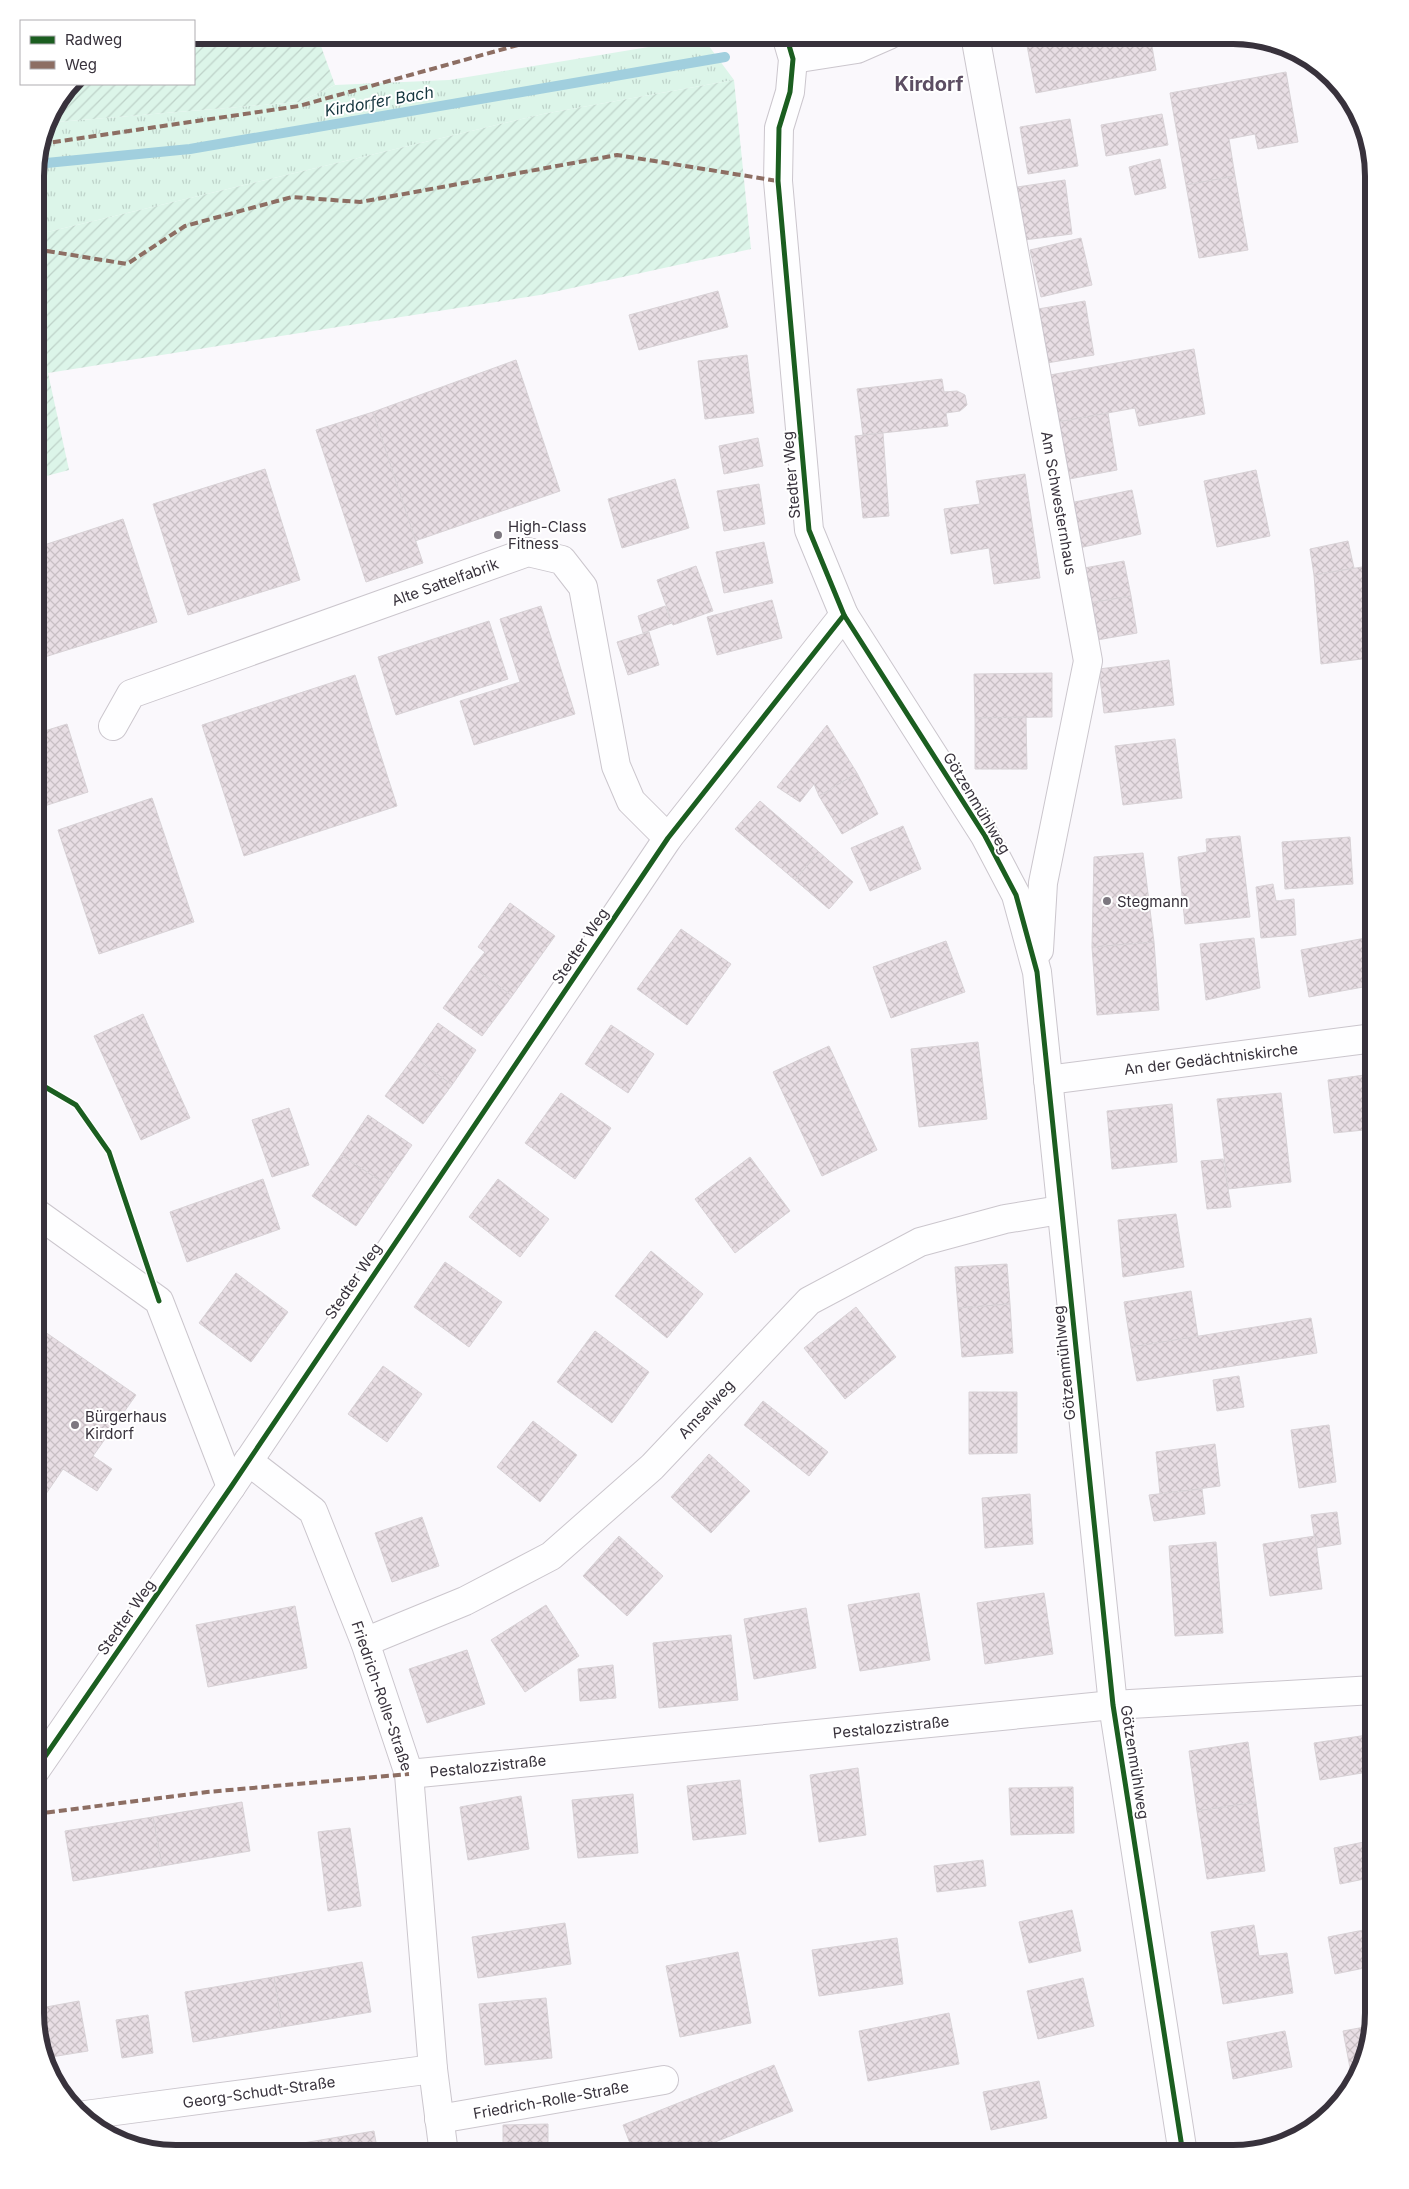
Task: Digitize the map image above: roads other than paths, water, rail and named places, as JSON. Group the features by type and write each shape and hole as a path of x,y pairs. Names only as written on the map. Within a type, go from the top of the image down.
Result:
{"street":[{"path":"789,47 857,49 868,44"},
{"name":"Am Schwesternhaus","path":"977,44 1088,661 1044,883 1037,972"},
{"name":"Stedter Weg","path":"44,1758 248,1461 668,838 844,615 809,530 778,180 779,128 790,92 789,47"},
{"name":"Alte Sattelfabrik","path":"113,726 131,694 528,552 562,560 584,586 616,766 631,801 668,838"},
{"name":"Götzenmühlweg","path":"844,615 985,836 1016,894 1037,972 1060,1210 1113,1705 1182,2145"},
{"name":"An der Gedächtniskirche","path":"1048,1080 1365,1039"},
{"name":"Amselweg","path":"365,1642 465,1601 551,1556 652,1466 809,1301 920,1242 1005,1219 1060,1210"},
{"path":"44,1218 159,1301 230,1487"},
{"name":"Friedrich-Rolle-Straße","path":"248,1461 313,1511 365,1642 409,1774 433,2069 443,2145"},
{"name":"Pestalozzistraße","path":"409,1774 1113,1705 1365,1691"},
{"name":"Georg-Schudt-Straße","path":"92,2115 433,2069"},
{"name":"Friedrich-Rolle-Straße","path":"439,2119 664,2080"}],"waterway":[{"name":"Kirdorfer Bach","path":"44,163 190,149 725,57"}],"place":[{"name":"High-Class Fitness","path":"498,535"},
{"name":"Stegmann","path":"1107,901"},
{"name":"Bürgerhaus Kirdorf","path":"75,1425"}],"district":[{"name":"Kirdorf","path":"929,84"}]}
